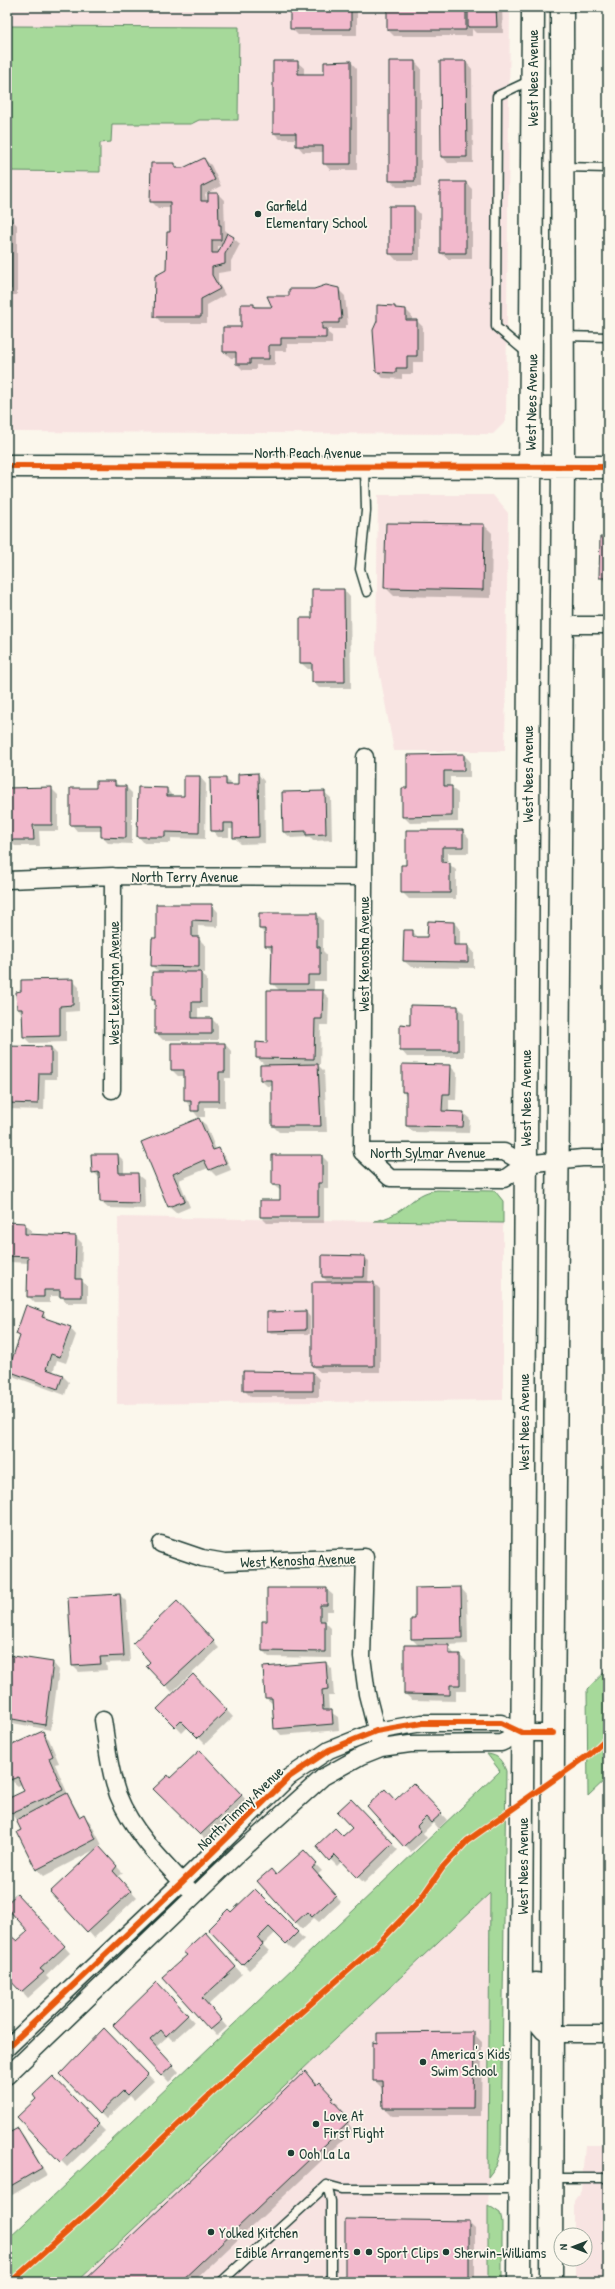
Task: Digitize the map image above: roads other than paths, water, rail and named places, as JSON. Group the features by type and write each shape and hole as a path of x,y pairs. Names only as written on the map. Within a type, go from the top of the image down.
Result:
{"main road":[{"name":"West Nees Avenue","path":"520,2189 533,7"},
{"name":"West Nees Avenue","path":"552,2282 553,1733 560,625 563,467 562,7"},
{"name":"North Peach Avenue","path":"7,466 365,465 608,467"},
{"path":"522,1850 536,1922 536,2013 542,2026 553,2034"},
{"path":"519,2282 520,2189"},
{"path":"520,2189 534,2244 534,2282"}],"street":[{"path":"560,625 608,625"},
{"name":"West Kenosha Avenue","path":"362,1152 364,757"},
{"name":"North Terry Avenue","path":"7,880 113,876 364,877"},
{"name":"West Lexington Avenue","path":"112,1090 113,876"},
{"name":"North Sylmar Avenue","path":"362,1152 504,1152 525,1164 504,1179 390,1178 362,1152"},
{"path":"525,1164 608,1158"},
{"name":"West Kenosha Avenue","path":"161,1544 202,1558 225,1562 365,1557 362,1657 366,1694 381,1748"},
{"path":"103,1720 110,1764 118,1795 130,1818 144,1838 195,1895"},
{"name":"North Timmy Avenue","path":"7,2048 182,1882 289,1777 330,1750 376,1731 422,1723 501,1723 522,1733 553,1733"},
{"name":"North Timmy Avenue","path":"7,2076 195,1895 322,1777 361,1756 381,1748 424,1743 501,1743 522,1733"},
{"path":"553,2034 608,2034"}],"lane":[{"path":"531,357 496,327 497,96 532,80"},
{"path":"562,167 608,168"},
{"path":"562,336 608,337"},
{"path":"365,465 366,511 360,568 367,592"},
{"path":"551,2178 608,2178"},
{"path":"327,2185 342,2189 520,2189"},
{"path":"222,2282 327,2185"},
{"path":"327,2185 331,2201 331,2282"}],"place":[{"name":"Garfield Elementary School","path":"258,214"},
{"name":"America's Kids Swim School","path":"423,2062"},
{"name":"Love At First Flight","path":"316,2124"},
{"name":"Ooh La La","path":"291,2153"},
{"name":"Yolked Kitchen","path":"211,2232"},
{"name":"Edible Arrangements","path":"357,2252"},
{"name":"Sport Clips","path":"369,2252"},
{"name":"Sherwin-Williams","path":"446,2252"}]}
